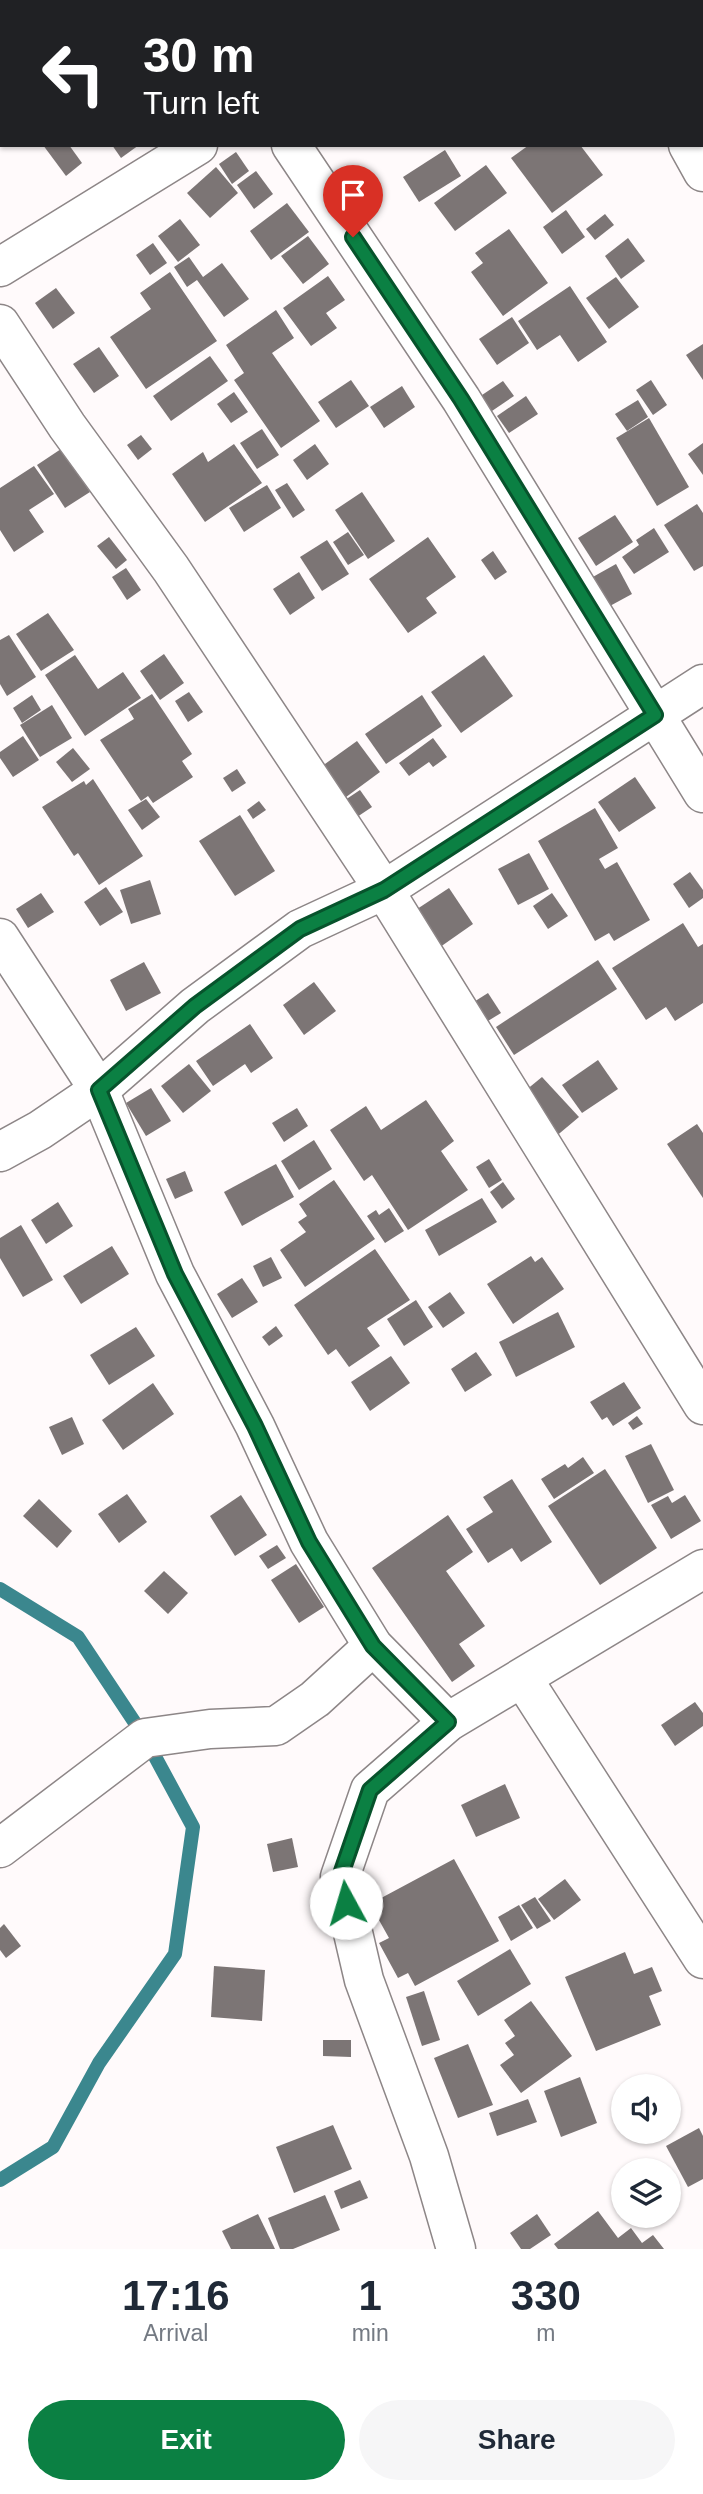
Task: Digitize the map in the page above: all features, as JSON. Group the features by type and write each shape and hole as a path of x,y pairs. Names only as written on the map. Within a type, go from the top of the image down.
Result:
{"street":[{"path":"0,267 195,147"},
{"path":"292,147 461,399 703,793"},
{"path":"689,147 703,172"},
{"path":"0,324 67,426 171,569 384,890 703,1405"},
{"path":"0,1152 40,1130 99,1090 195,1006 300,929 384,890 703,684"},
{"path":"0,938 99,1090 175,1274 255,1426 309,1542 373,1646 448,1722"},
{"path":"456,2249 429,2156 364,1980 340,1877 370,1790 448,1722 703,1569"},
{"path":"0,1848 145,1738 210,1729 276,1726 315,1699 373,1646"},
{"path":"523,1679 703,1959"}],"building":[{"path":"44,147 70,147 82,163 66,176"},
{"path":"113,147 136,147 121,158"},
{"path":"526,147 582,147 603,175 552,213 511,158"},
{"path":"445,150 461,176 419,202 403,177"},
{"path":"236,152 249,171 232,184 219,164"},
{"path":"486,165 507,193 455,231 434,203"},
{"path":"216,167 238,193 210,218 187,193"},
{"path":"256,171 273,194 254,209 237,185"},
{"path":"287,203 309,232 271,260 250,231"},
{"path":"566,210 585,237 562,254 543,227"},
{"path":"605,214 614,225 595,240 586,229"},
{"path":"180,219 200,245 178,262 158,236"},
{"path":"509,229 548,283 503,316 471,272 483,263 475,253"},
{"path":"308,236 329,264 303,284 281,256"},
{"path":"628,238 645,261 621,279 605,256"},
{"path":"153,243 167,263 150,275 136,255"},
{"path":"189,257 203,277 222,263 249,299 224,317 197,280 187,287 174,267"},
{"path":"170,272 217,341 146,389 110,337 151,309 140,293"},
{"path":"328,276 345,300 326,313 337,328 311,346 283,308"},
{"path":"616,277 639,307 609,329 586,298"},
{"path":"570,286 607,342 578,362 560,335 537,350 518,321"},
{"path":"56,288 75,313 53,329 35,303"},
{"path":"276,310 294,338 272,353 320,421 281,448 234,380 244,373 226,345"},
{"path":"512,317 529,343 497,365 479,339"},
{"path":"703,344 703,380 686,355"},
{"path":"99,347 119,376 94,393 73,364"},
{"path":"210,356 228,381 171,421 153,396"},
{"path":"351,380 369,406 336,428 318,402"},
{"path":"651,380 667,405 653,415 636,390"},
{"path":"503,381 514,396 489,413 479,397"},
{"path":"402,386 415,407 384,428 370,407"},
{"path":"234,392 248,412 231,423 217,404"},
{"path":"526,396 538,414 509,433 497,416"},
{"path":"638,400 648,417 627,431 615,414"},
{"path":"649,418 689,487 657,506 616,438"},
{"path":"262,429 279,455 257,469 240,443"},
{"path":"141,435 152,449 138,460 127,445"},
{"path":"703,443 703,475 688,454"},
{"path":"234,444 262,483 205,522 172,474 203,452 208,462"},
{"path":"315,444 329,464 307,480 293,460"},
{"path":"61,449 90,492 65,508 37,465"},
{"path":"34,466 54,494 29,510 44,532 14,552 0,530 0,488"},
{"path":"287,483 305,510 293,518 275,490"},
{"path":"267,485 281,508 244,532 229,508"},
{"path":"362,492 395,541 368,559 335,510"},
{"path":"697,504 703,513 703,566 694,571 664,525"},
{"path":"615,515 633,542 596,566 578,538"},
{"path":"654,528 669,552 634,574 622,557 639,545 636,540"},
{"path":"348,532 364,555 348,565 333,542"},
{"path":"109,537 127,560 116,569 97,546"},
{"path":"428,537 456,577 426,598 437,613 408,633 369,579"},
{"path":"327,540 349,574 322,591 300,557"},
{"path":"493,551 507,572 495,580 481,560"},
{"path":"616,564 632,594 608,607 591,578"},
{"path":"126,568 141,590 127,600 112,577"},
{"path":"299,572 315,598 290,615 273,589"},
{"path":"48,613 74,650 41,671 16,634"},
{"path":"9,635 36,677 7,696 0,684 0,640"},
{"path":"164,654 184,683 160,700 140,671"},
{"path":"75,655 98,689 123,672 141,698 85,736 45,675"},
{"path":"484,655 513,696 461,733 431,692"},
{"path":"189,692 203,712 188,722 175,701"},
{"path":"152,694 192,754 182,761 193,777 153,803 148,796 141,801 100,740 134,719 128,709"},
{"path":"32,695 41,710 22,723 13,708"},
{"path":"422,695 442,726 386,764 365,734"},
{"path":"52,705 72,738 40,757 20,725"},
{"path":"23,736 39,760 13,777 0,758 0,752"},
{"path":"433,738 447,757 433,767 429,762 409,776 399,763"},
{"path":"357,741 380,772 342,800 318,769"},
{"path":"73,748 90,769 72,782 56,762"},
{"path":"237,769 246,783 232,792 223,778"},
{"path":"635,777 656,808 619,832 598,802"},
{"path":"93,779 143,856 99,885 78,853 74,856 42,807 84,781 86,785"},
{"path":"360,790 372,807 351,821 339,804"},
{"path":"146,799 160,817 142,830 128,810"},
{"path":"259,801 266,810 253,819 247,810"},
{"path":"595,808 618,848 599,859 605,869 617,862 650,920 614,941 609,933 595,941 538,841"},
{"path":"240,815 275,871 235,896 199,841"},
{"path":"529,853 549,889 518,905 498,869"},
{"path":"690,872 703,890 703,898 689,908 673,884"},
{"path":"150,880 161,914 131,924 120,890"},
{"path":"106,887 123,912 100,926 84,902"},
{"path":"449,888 473,924 433,952 408,915"},
{"path":"41,893 54,912 28,928 16,909"},
{"path":"552,893 568,916 548,929 533,906"},
{"path":"683,923 698,947 703,944 703,1003 675,1021 666,1007 646,1020 612,968"},
{"path":"598,960 617,989 514,1055 496,1027"},
{"path":"144,962 161,993 126,1011 110,980"},
{"path":"314,982 336,1011 304,1035 283,1005"},
{"path":"488,993 501,1013 483,1024 469,1005"},
{"path":"250,1024 273,1058 251,1073 245,1064 213,1086 196,1061"},
{"path":"598,1060 618,1089 582,1113 562,1085"},
{"path":"189,1064 211,1091 183,1113 161,1086"},
{"path":"542,1077 579,1117 554,1138 520,1095"},
{"path":"151,1088 171,1121 146,1136 126,1103"},
{"path":"426,1100 454,1141 441,1151 468,1190 408,1230 372,1175 364,1181 330,1130 366,1106 381,1130"},
{"path":"297,1108 308,1126 284,1142 272,1123"},
{"path":"697,1124 703,1133 703,1198 667,1144"},
{"path":"314,1140 332,1169 299,1190 281,1161"},
{"path":"489,1159 502,1180 489,1188 476,1167"},
{"path":"276,1164 294,1197 242,1226 224,1192"},
{"path":"185,1171 193,1191 175,1199 166,1179"},
{"path":"334,1180 375,1239 305,1287 280,1250 306,1232 298,1222 307,1216 299,1204"},
{"path":"503,1182 515,1199 502,1209 490,1192"},
{"path":"482,1198 497,1222 439,1256 425,1230"},
{"path":"58,1202 73,1226 46,1244 31,1220"},
{"path":"389,1208 404,1231 385,1243 367,1216 376,1210 379,1215"},
{"path":"21,1225 53,1280 23,1297 0,1258 0,1238"},
{"path":"112,1246 129,1274 81,1304 63,1276"},
{"path":"375,1249 410,1300 367,1328 380,1346 349,1367 336,1349 328,1355 294,1305"},
{"path":"531,1256 535,1262 542,1257 564,1289 513,1324 487,1284"},
{"path":"271,1257 282,1278 263,1287 253,1266"},
{"path":"242,1278 258,1302 232,1318 217,1294"},
{"path":"450,1292 465,1313 443,1328 428,1307"},
{"path":"416,1300 433,1327 404,1346 387,1319"},
{"path":"558,1312 575,1347 516,1377 499,1342"},
{"path":"276,1326 283,1336 269,1346 262,1337"},
{"path":"136,1327 155,1356 109,1385 90,1355"},
{"path":"476,1352 492,1375 465,1392 451,1369"},
{"path":"391,1356 410,1383 370,1411 351,1382"},
{"path":"624,1382 641,1408 613,1426 607,1417 602,1420 590,1402"},
{"path":"153,1383 174,1414 123,1450 102,1420"},
{"path":"637,1416 643,1424 633,1430 628,1423"},
{"path":"72,1417 84,1444 62,1455 49,1427"},
{"path":"651,1444 674,1490 648,1503 625,1456"},
{"path":"583,1457 594,1473 554,1499 541,1479 565,1464 568,1468"},
{"path":"605,1469 657,1548 600,1585 548,1506"},
{"path":"512,1479 552,1542 521,1562 512,1548 488,1563 466,1529 493,1512 483,1497"},
{"path":"127,1494 147,1522 119,1543 98,1514"},
{"path":"241,1495 267,1535 235,1556 210,1516"},
{"path":"685,1495 701,1521 671,1539 651,1505 668,1496 672,1503"},
{"path":"39,1499 72,1531 57,1548 23,1516"},
{"path":"448,1515 473,1552 446,1571 485,1626 459,1644 475,1666 452,1682 372,1568"},
{"path":"277,1545 286,1558 268,1569 259,1556"},
{"path":"296,1564 324,1607 299,1623 271,1580"},
{"path":"164,1571 188,1593 168,1614 144,1591"},
{"path":"695,1702 703,1713 703,1726 675,1746 661,1725"},
{"path":"505,1784 520,1818 476,1837 461,1805"},
{"path":"292,1838 298,1867 273,1872 267,1844"},
{"path":"454,1859 499,1941 415,1986 408,1973 398,1978 379,1943 389,1938 370,1904"},
{"path":"565,1879 581,1900 554,1920 538,1899"},
{"path":"535,1897 551,1921 537,1929 521,1905"},
{"path":"519,1905 533,1928 511,1941 498,1917"},
{"path":"4,1924 21,1946 6,1958 0,1950 0,1928"},
{"path":"510,1949 531,1984 478,2016 457,1981"},
{"path":"625,1952 634,1974 652,1967 662,1991 649,1996 661,2025 596,2051 565,1977"},
{"path":"214,1966 265,1970 262,2021 211,2017"},
{"path":"424,1991 440,2040 422,2046 406,1997"},
{"path":"531,2001 572,2056 521,2093 500,2065 514,2055 505,2043 515,2036 504,2020"},
{"path":"323,2040 351,2040 351,2057 323,2056"},
{"path":"468,2044 493,2105 458,2118 434,2058"},
{"path":"580,2077 597,2123 561,2137 544,2091"},
{"path":"528,2099 537,2122 497,2136 489,2113"},
{"path":"333,2125 352,2169 294,2193 276,2147"},
{"path":"699,2128 703,2136 703,2179 688,2187 681,2174 681,2158 672,2158 666,2146 681,2144 681,2138"},
{"path":"360,2180 368,2198 341,2209 334,2191"},
{"path":"325,2195 340,2230 293,2249 280,2249 268,2218"},
{"path":"598,2211 618,2238 631,2228 642,2243 653,2235 664,2249 558,2249 554,2244"},
{"path":"258,2214 275,2249 231,2249 222,2231"},
{"path":"537,2214 551,2235 530,2249 521,2249 510,2233"}],"waterway":[{"path":"0,1589 78,1637 145,1738 193,1827 175,1954 99,2063 53,2147 0,2180"}],"route":[{"path":"346,1903 340,1877 370,1790 448,1722 373,1646 309,1542 255,1426 175,1274 99,1090 195,1006 300,929 384,890 655,715 461,399 353,237"}]}
